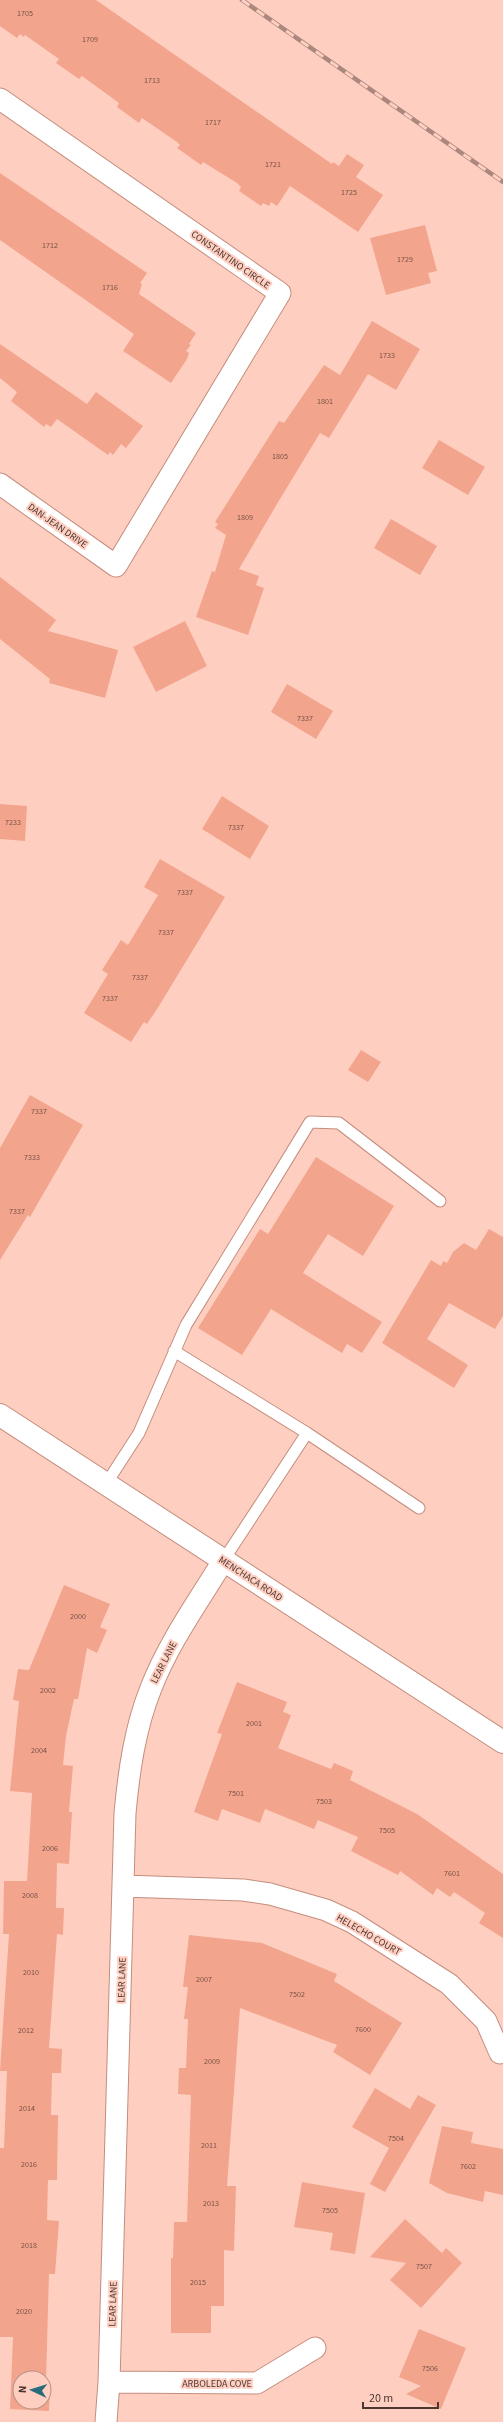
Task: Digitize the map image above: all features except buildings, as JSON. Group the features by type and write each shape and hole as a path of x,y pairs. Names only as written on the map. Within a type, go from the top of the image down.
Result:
{"main road":[{"name":"MENCHACA ROAD","path":"0,1415 503,1742"}],"street":[{"name":"CONSTANTINO CIRCLE","path":"0,99 280,293 116,566"},
{"name":"DAN-JEAN DRIVE","path":"0,484 116,566"},
{"name":"LEAR LANE","path":"106,2422 109,2382 123,1886 128,1777 140,1719 150,1688 166,1654 224,1561"},
{"name":"HELECHO COURT","path":"123,1886 243,1890 270,1894 326,1910 352,1922 449,1984 486,2021 500,2053"},
{"name":"ARBOLEDA COVE","path":"109,2382 257,2383 315,2348"}],"lane":[{"path":"106,1484 139,1432 186,1325 310,1122 339,1123 440,1201"},
{"path":"174,1351 306,1433 419,1508"},
{"path":"224,1561 306,1433"}],"railway":[{"path":"242,0 503,182"}]}
